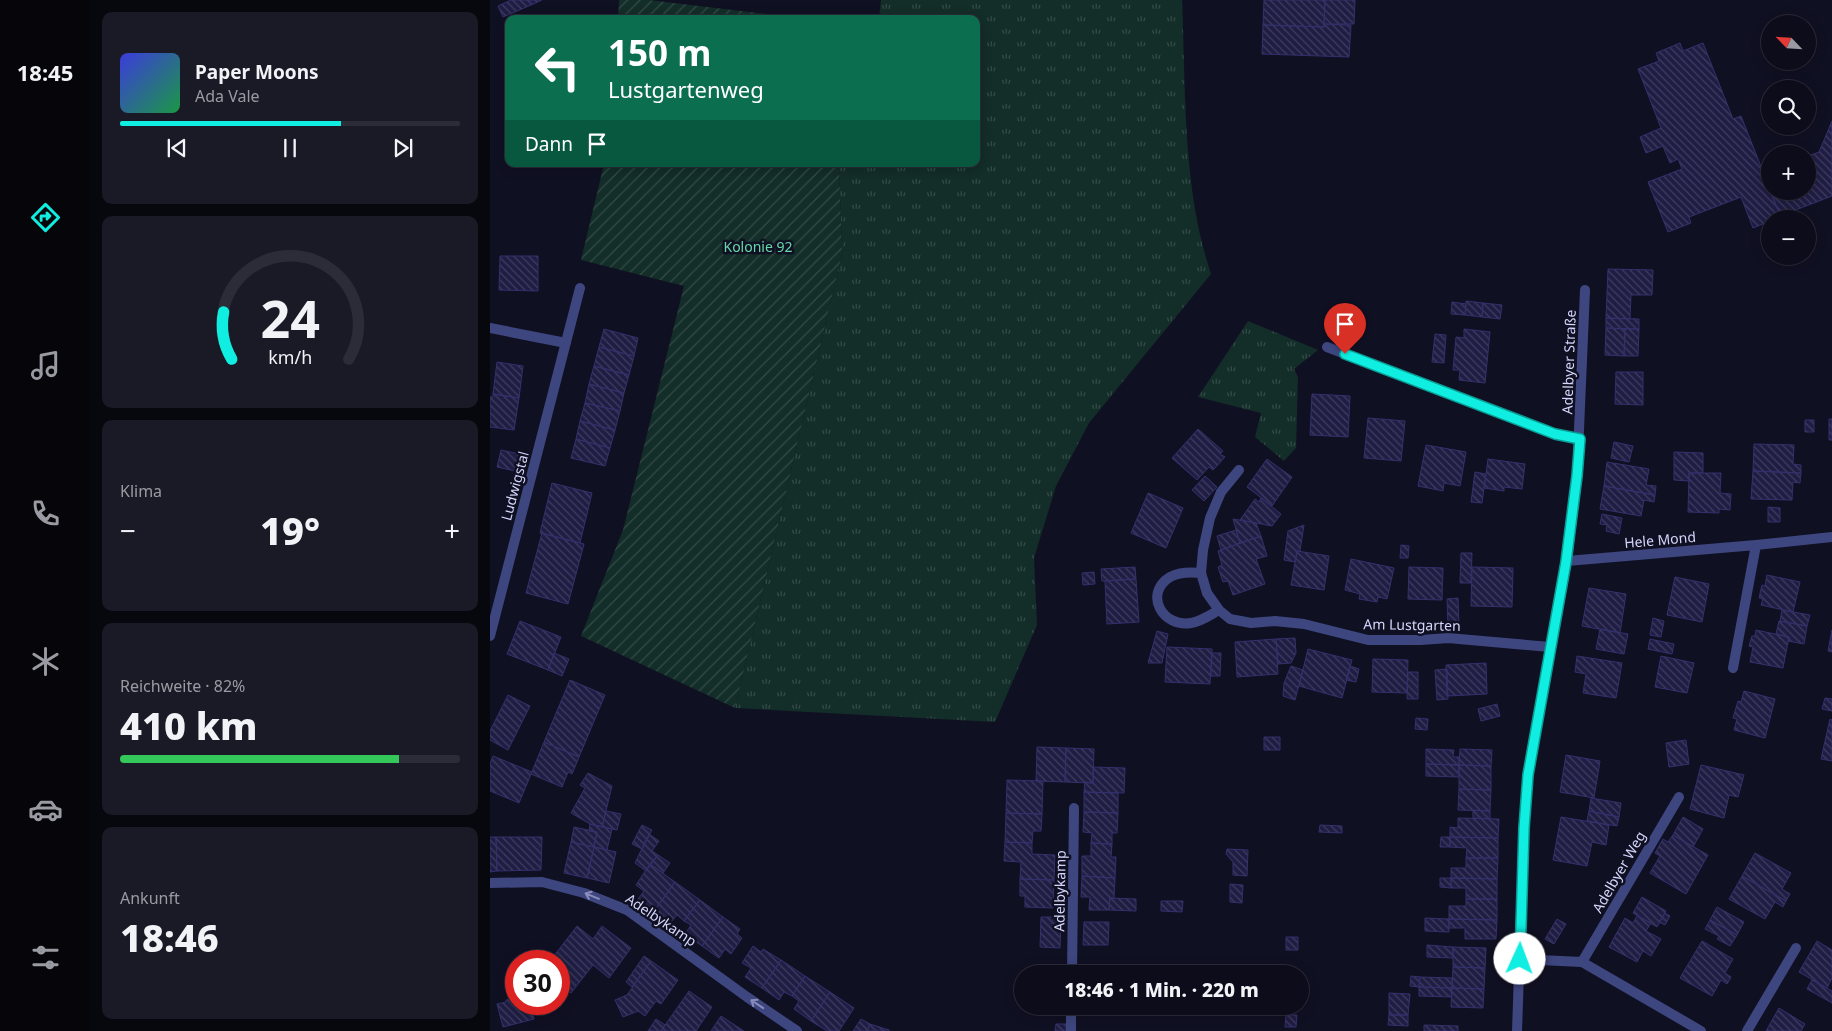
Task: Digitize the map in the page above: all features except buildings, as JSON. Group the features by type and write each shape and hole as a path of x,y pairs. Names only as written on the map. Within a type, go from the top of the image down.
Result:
{"street":[{"name":"Ludwigstal","path":"490,636 580,288"},
{"name":"Adelbyer Straße","path":"1517,1031 1524,828 1528,775 1566,562 1577,476 1585,290"},
{"path":"490,328 566,343"},
{"path":"1327,347 1555,434 1580,439"},
{"path":"1201,572 1187,572 1171,576 1161,585 1156,597 1161,612 1173,621 1189,624 1202,620 1219,610 1207,593 1201,572 1202,550 1210,518 1221,492 1238,470"},
{"name":"Hele Mond","path":"1566,562 1756,546 1832,537"},
{"path":"1733,668 1756,546"},
{"name":"Am Lustgarten","path":"1219,610 1230,619 1250,623 1275,621 1304,624 1368,640 1448,638 1550,647"},
{"name":"Adelbyer Weg","path":"1582,962 1679,797"},
{"name":"Adelbykamp","path":"1072,965 1074,808"},
{"name":"Adelbykamp","path":"490,884 542,882 584,892 627,910 797,1031"},
{"path":"1747,1031 1796,948"},
{"path":"1520,959 1582,962 1701,1031"},
{"path":"1071,1015 1071,1031"}],"green space":[{"path":"619,0 649,0 775,15 618,15"},
{"path":"881,0 1182,0 1185,104 1190,173 1202,241 1211,274 1089,423 1056,486 1034,558 1037,625 995,722 735,708 842,254 839,167 980,167 980,15 879,15"},
{"name":"Kolonie 92","path":"603,167 839,167 842,254 735,708 581,636 623,530 684,286 581,260"},
{"path":"1248,321 1318,350 1294,369 1298,377 1296,448 1284,461 1255,437 1261,413 1198,397"}],"route":[{"path":"1345,354 1555,434 1580,439 1566,562 1528,775 1524,828 1520,959"}]}
